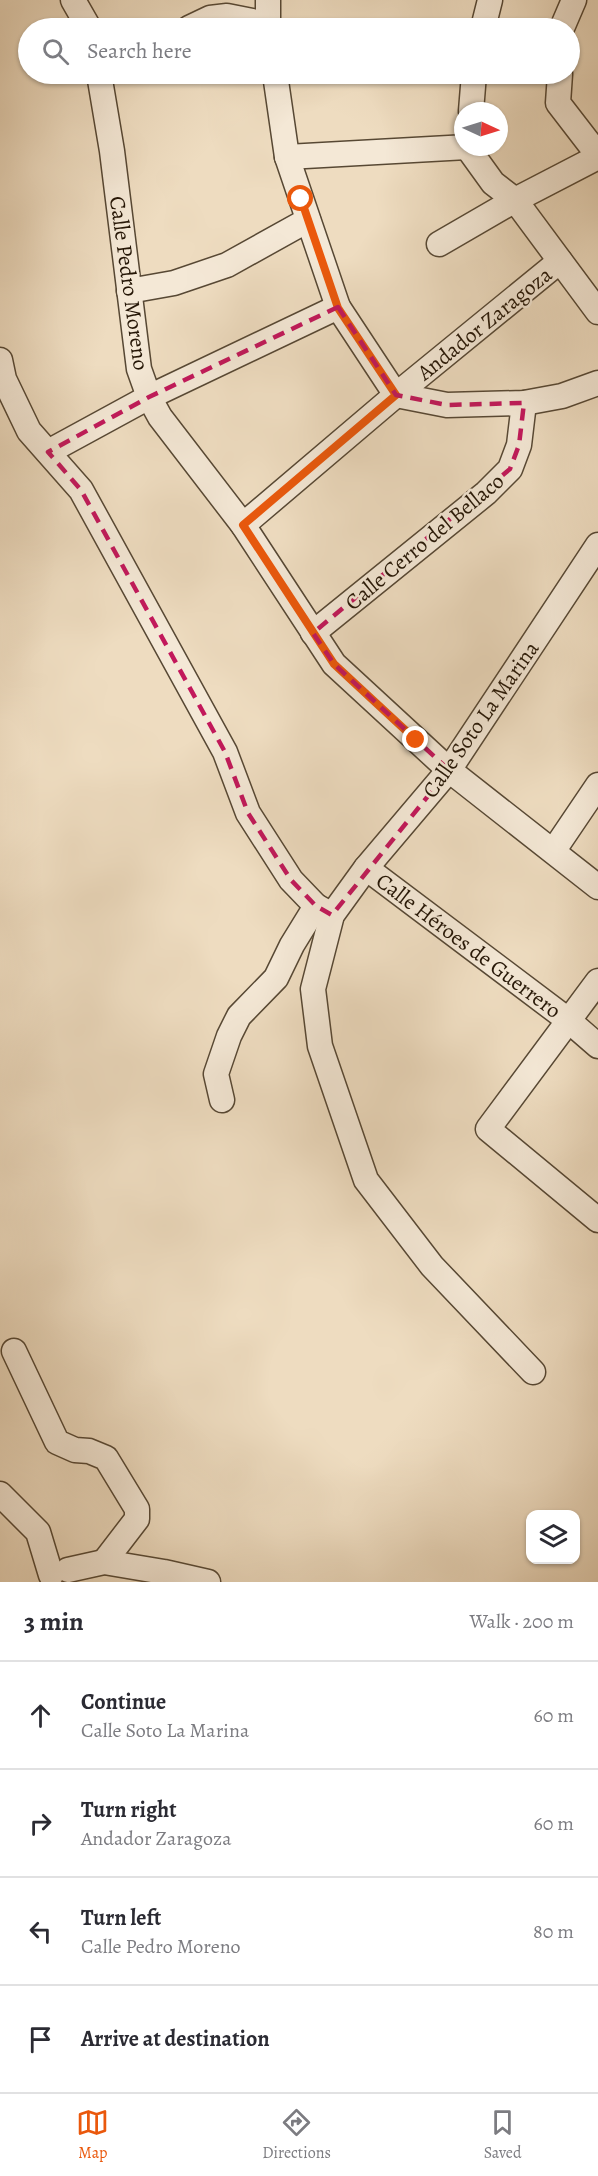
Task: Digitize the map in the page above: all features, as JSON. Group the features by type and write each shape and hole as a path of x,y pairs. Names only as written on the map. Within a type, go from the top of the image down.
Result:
{"street":[{"path":"73,0 83,18"},
{"path":"268,0 268,18"},
{"path":"486,18 490,0"},
{"path":"566,18 574,0"},
{"path":"210,18 227,16 235,18"},
{"name":"Calle Pedro Moreno","path":"101,84 112,151 139,369 149,397 160,417 243,525 334,664 449,770 554,850 598,887"},
{"path":"276,84 287,157 338,308 396,395 447,405 524,403 562,396 598,383"},
{"path":"472,102 473,84"},
{"path":"439,244 598,156 558,103 559,84"},
{"path":"287,157 454,148"},
{"path":"474,156 493,183 515,200 598,312"},
{"path":"129,291 174,283 227,265 308,220"},
{"name":"Andador Zaragoza","path":"243,525 396,395 560,261"},
{"path":"48,452 149,397 338,308"},
{"path":"0,360 4,379 29,431 81,490 225,752 248,813 291,880 324,911 313,988 320,1046 366,1180 432,1266 533,1372"},
{"name":"Calle Cerro del Bellaco","path":"313,633 486,493 510,469 519,445 524,403"},
{"name":"Calle Soto La Marina","path":"222,1100 216,1074 229,1036 240,1016 276,978 292,945 366,868 449,770 598,545"},
{"path":"554,850 598,785"},
{"name":"Calle Héroes de Guerrero","path":"366,868 568,1020 598,1046"},
{"path":"598,981 488,1130 598,1220"},
{"path":"14,1351 57,1442 75,1450 89,1451 106,1458 137,1509 137,1519 104,1562"},
{"path":"0,1494 38,1532 60,1577 104,1562 208,1582"}],"highlighted area":[{"path":"338,307 396,395 447,405 524,403 519,445 510,469 313,633 334,664 449,770 332,915 316,906 291,880 248,813 225,752 81,490 48,452 149,397"}],"route":[{"path":"301,199 338,308 396,395 243,525 334,664 416,740"}]}
